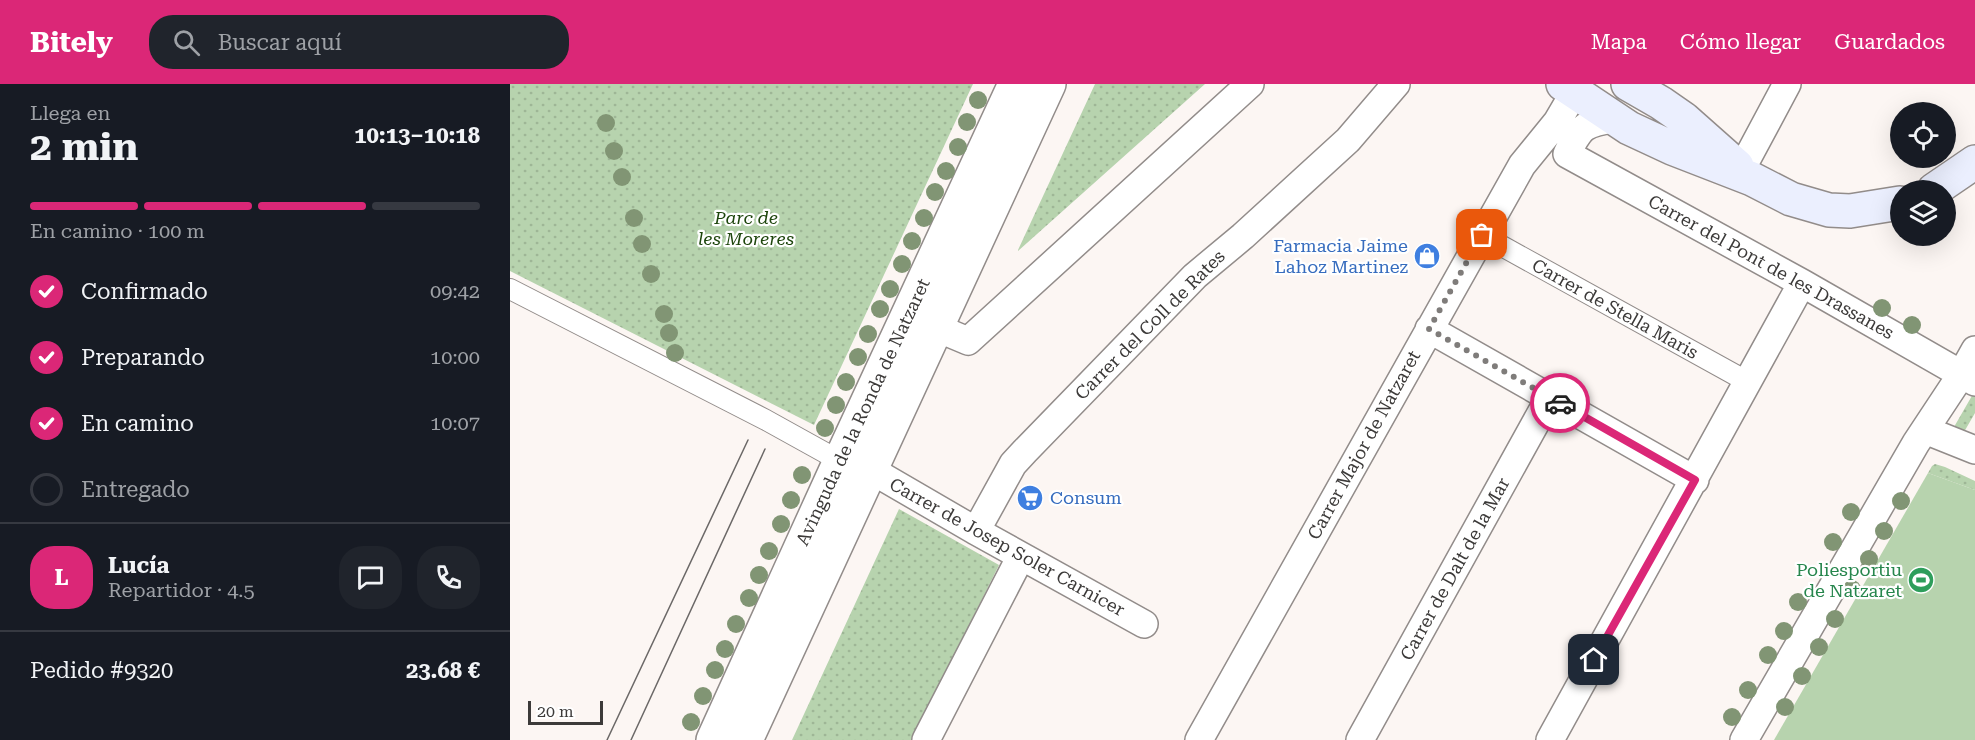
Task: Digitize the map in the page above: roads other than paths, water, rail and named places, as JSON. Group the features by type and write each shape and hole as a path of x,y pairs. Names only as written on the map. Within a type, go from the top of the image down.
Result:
{"main road":[{"path":"1628,84 1684,119 1740,169"},
{"path":"1569,89 1595,87 1791,199 1829,210 1850,212 1890,205"},
{"path":"1569,89 1614,119 1672,148 1740,169"},
{"path":"1949,180 1975,162"}],"street":[{"name":"Avinguda de la Ronda de Natzaret","path":"746,740 855,465 1015,84"},
{"name":"Avinguda de la Ronda de Natzaret","path":"713,740 855,465 937,328 1049,84"},
{"name":"Avinguda de la Ronda de Natzaret","path":"937,328 968,341 1250,84"},
{"name":"Carrer del Coll de Rates","path":"976,531 1013,464 1025,451 1167,303 1348,140 1396,84"},
{"path":"1740,169 1787,84"},
{"name":"Carrer Major de Natzaret","path":"1199,740 1522,165 1557,122 1569,89"},
{"path":"1567,154 1577,133 1583,127 1589,123 1614,119"},
{"name":"Carrer del Pont de les Drassanes","path":"1542,140 1802,283 1968,378"},
{"name":"Carrer de Stella Maris","path":"1482,235 1748,382"},
{"path":"1550,740 1802,283"},
{"path":"510,289 855,465"},
{"path":"1429,329 1695,480"},
{"path":"1744,740 1925,430 1968,378 1975,350"},
{"name":"Carrer de Dalt de la Mar","path":"1360,740 1550,397"},
{"path":"1925,430 1975,450"},
{"name":"Carrer de Josep Soler Carnicer","path":"855,465 1144,624"},
{"path":"926,740 1021,556"}],"tram line":[{"path":"607,740 748,440"},
{"path":"631,740 765,449"}],"place":[{"name":"Farmacia Jaime Lahoz Martinez","path":"1427,256"},
{"name":"Consum","path":"1030,498"},
{"name":"Poliesportiu de Natzaret","path":"1921,580"}],"park label":[{"name":"Parc de les Moreres","path":"746,228"}]}
